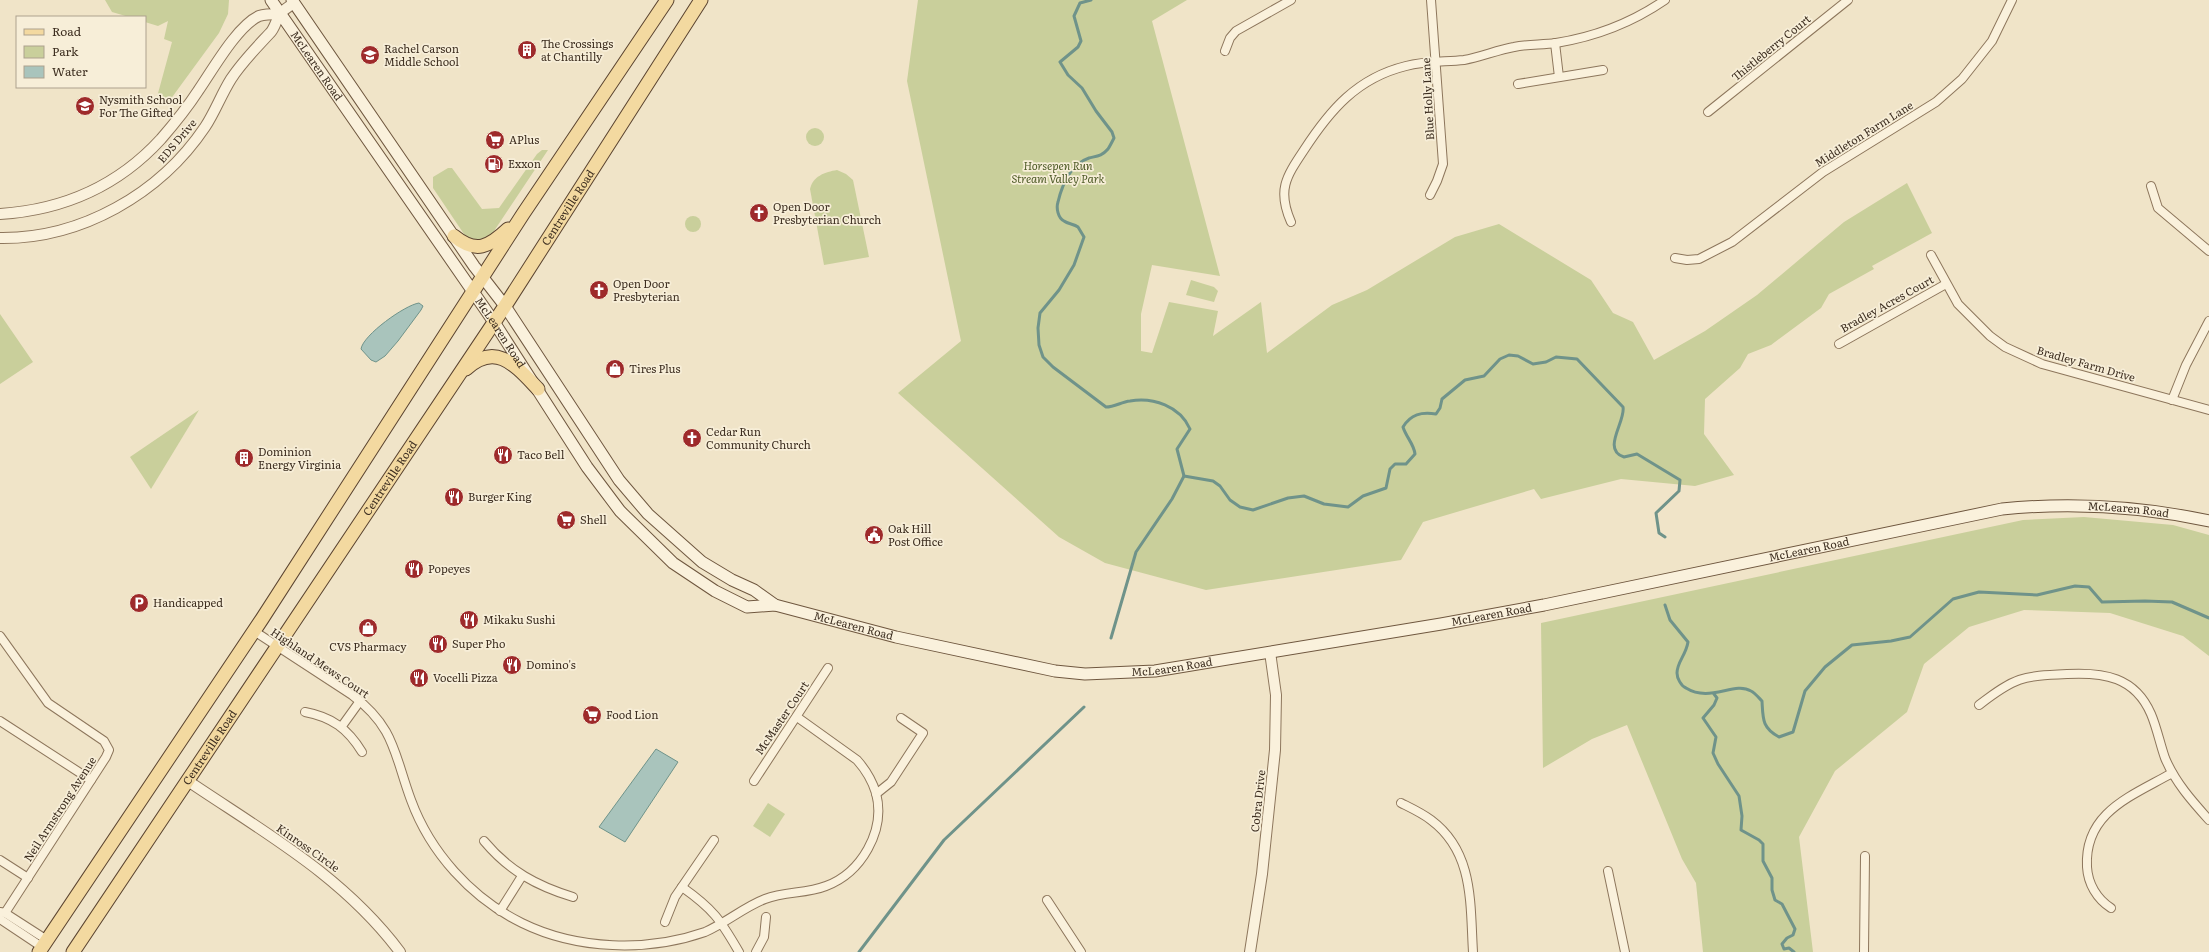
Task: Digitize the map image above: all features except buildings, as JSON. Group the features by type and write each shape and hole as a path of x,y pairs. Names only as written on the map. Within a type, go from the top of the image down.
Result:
{"main road":[{"name":"McLearen Road","path":"271,0 494,322 604,491 635,527 674,563 715,592 747,607 775,605 896,637 1024,665 1070,673 1085,674 1155,671 1487,616 2002,509 2068,505 2103,505 2171,513 2209,521"},
{"path":"43,946 254,632 473,292 667,0"},
{"name":"Centreville Road","path":"73,952 278,648 505,306 701,0"},
{"name":"McLearen Road","path":"293,1 483,278 505,306 603,457 634,499 686,549 702,562 728,578 754,590 775,605"},
{"path":"454,236 464,244 482,247 495,242 524,214"},
{"path":"458,377 474,361 494,356 504,358 521,371 538,389"}],"street":[{"path":"1225,52 1230,38 1236,31 1291,0"},
{"name":"Blue Holly Lane","path":"1430,195 1443,164 1437,62 1431,0"},
{"path":"1291,222 1284,206 1284,189 1291,170 1322,122 1338,103 1380,76 1408,65 1466,59 1514,47 1555,43 1594,34 1634,18 1665,0"},
{"name":"Thistleberry Court","path":"1708,112 1848,0"},
{"name":"Middleton Farm Lane","path":"1675,258 1687,260 1699,259 1732,242 1823,172 1936,102 1962,78 1992,41 2012,0"},
{"name":"EDS Drive","path":"0,238 35,237 77,226 117,207 158,180 176,164 205,127 231,80 248,56 271,32 280,14 293,1"},
{"name":"EDS Drive","path":"0,214 32,211 72,200 90,192 126,170 160,139 185,110 226,50 248,25 261,15 280,14"},
{"path":"1555,43 1559,77"},
{"path":"1518,84 1603,70"},
{"path":"2151,186 2158,208 2209,251"},
{"name":"Bradley Farm Drive","path":"1931,255 1958,304 1990,336 2026,357 2042,364 2209,410"},
{"name":"Bradley Acres Court","path":"1839,344 1946,284"},
{"path":"2172,400 2186,365 2209,321"},
{"name":"Highland Mews Court","path":"254,632 360,701 378,718 392,741 411,801 433,844 462,880 500,911 542,932 602,950 677,942 705,932 765,899 825,886 855,868 863,859 872,839 877,815 876,794 868,775 857,760 796,717"},
{"name":"Neil Armstrong Avenue","path":"1,641 48,703 107,745 108,755 1,917"},
{"name":"Cobra Drive","path":"1250,952 1262,874 1275,750 1276,695 1270,652"},
{"name":"McMaster Court","path":"754,780 828,668"},
{"path":"1978,706 2009,683 2020,678 2080,673 2108,676 2128,686 2147,706 2172,773 2183,790 2209,820"},
{"path":"342,726 360,701"},
{"path":"305,712 325,717 342,726 362,752"},
{"path":"876,794 891,782 923,733 901,718"},
{"path":"0,721 91,780"},
{"path":"2111,908 2099,898 2090,880 2087,857 2092,833 2099,821 2116,805 2172,773"},
{"name":"Kinross Circle","path":"188,781 324,873 357,901 377,922 400,952"},
{"path":"1401,803 1430,818 1442,828 1459,852 1469,882 1473,952"},
{"path":"665,922 671,905 714,840"},
{"path":"484,842 503,861 522,876 545,887 573,897"},
{"path":"1864,952 1865,856"},
{"path":"0,860 28,878"},
{"path":"1608,871 1625,952"},
{"path":"500,911 522,876"},
{"path":"682,887 707,905 722,923 739,952"},
{"path":"1047,900 1081,952"},
{"path":"1,917 43,946"},
{"path":"756,952 764,937 766,917"}],"green space":[{"path":"105,0 229,0 228,14 219,33 170,100 157,97 172,42 164,39 168,21 158,26 146,22 146,16 126,16 112,12"},
{"name":"Horsepen Run Stream Valley Park","path":"918,0 1187,0 1152,21 1220,276 1152,265 1141,314 1141,351 1152,353 1169,302 1218,311 1213,336 1261,302 1267,353 1332,305 1367,290 1455,237 1499,224 1591,280 1613,313 1633,322 1654,360 1705,331 1757,295 1844,222 1907,183 1932,233 1872,266 1874,269 1829,294 1821,308 1771,345 1748,354 1740,368 1705,399 1704,434 1734,475 1695,486 1621,479 1541,499 1534,489 1423,522 1401,560 1206,590 1105,563 1059,537 898,393 961,341 907,81"},
{"path":"815,128 821,131 824,137 821,143 815,146 809,143 806,137 809,131"},
{"path":"542,150 548,150 492,234 479,240 466,237 433,188 433,177 448,168 452,168 482,209 499,208 537,154"},
{"path":"837,170 846,174 853,180 869,257 824,265 810,189 814,181 820,175"},
{"path":"690,216 696,216 701,221 699,230 696,232 690,232 685,227 685,221"},
{"path":"1191,280 1214,287 1218,291 1214,302 1186,295"},
{"path":"0,314 33,362 0,384"},
{"path":"199,410 151,489 130,457"},
{"path":"2084,517 2173,525 2209,535 2209,656 2183,636 2110,613 2024,610 1969,627 1924,664 1907,712 1835,771 1799,837 1813,952 1703,952 1696,883 1682,859 1627,725 1592,739 1543,768 1541,623 2023,520"},
{"path":"768,803 785,814 770,837 753,826"}],"water":[{"path":"419,303 423,306 421,310 398,341 385,356 376,362 371,360 361,349 363,343 377,329 395,315 404,309"},
{"path":"656,749 678,762 625,842 599,827"}],"waterway":[{"path":"1091,0 1080,3 1074,16 1081,41 1078,47 1060,62 1068,75 1082,88 1096,111 1112,132 1114,138 1104,153 1083,161 1072,170 1065,182 1057,204 1057,210 1060,218 1078,227 1084,237 1074,265 1059,290 1040,313 1038,328 1039,345 1043,357 1053,367 1106,407 1127,402 1148,400 1165,405 1180,414 1190,429 1177,449 1184,476 1213,481 1220,486 1230,500 1240,507 1253,510 1288,498 1304,496 1324,504 1348,507 1363,496 1386,488 1390,469 1395,464 1406,464 1415,454 1403,427 1409,419 1417,415 1426,413 1436,414 1440,408 1442,399 1465,380 1484,376 1500,359 1509,355 1518,356 1533,364 1546,362 1556,357 1577,359 1623,407 1623,413 1614,442 1617,453 1624,457 1637,454 1680,480 1679,491 1656,513 1659,533 1665,537"},
{"path":"1111,638 1136,552 1172,499 1184,476"},
{"path":"1665,605 1670,620 1688,642 1677,669 1678,677 1682,686 1695,692 1704,693 1713,693 1737,688 1751,691 1762,701 1763,718 1766,726 1773,734 1779,737 1793,732 1805,691 1825,667 1852,645 1891,641 1910,637 1953,599 1979,592 2037,595 2075,586 2089,587 2102,602 2172,602 2209,618"},
{"path":"1714,694 1717,698 1714,705 1703,718 1716,737 1713,753 1718,764 1739,796 1742,816 1741,830 1759,840 1763,844 1763,861 1772,878 1772,890 1775,900 1782,904 1795,929 1793,935 1787,938 1782,944 1784,949 1789,948 1794,952"},
{"path":"859,952 944,840 1084,707"}],"place":[{"name":"The Crossings at Chantilly","path":"527,50"},
{"name":"Rachel Carson Middle School","path":"370,55"},
{"name":"Nysmith School For The Gifted","path":"85,106"},
{"name":"APlus","path":"495,140"},
{"name":"Exxon","path":"494,164"},
{"name":"Open Door Presbyterian Church","path":"759,213"},
{"name":"Open Door Presbyterian","path":"599,290"},
{"name":"Tires Plus","path":"615,369"},
{"name":"Cedar Run Community Church","path":"692,438"},
{"name":"Taco Bell","path":"503,455"},
{"name":"Dominion Energy Virginia","path":"244,458"},
{"name":"Burger King","path":"454,497"},
{"name":"Shell","path":"566,520"},
{"name":"Oak Hill Post Office","path":"874,535"},
{"name":"Popeyes","path":"414,569"},
{"name":"Handicapped","path":"139,603"},
{"name":"Mikaku Sushi","path":"469,620"},
{"name":"CVS Pharmacy","path":"368,628"},
{"name":"Super Pho","path":"438,644"},
{"name":"Domino's","path":"512,665"},
{"name":"Vocelli Pizza","path":"419,678"},
{"name":"Food Lion","path":"592,715"}]}
